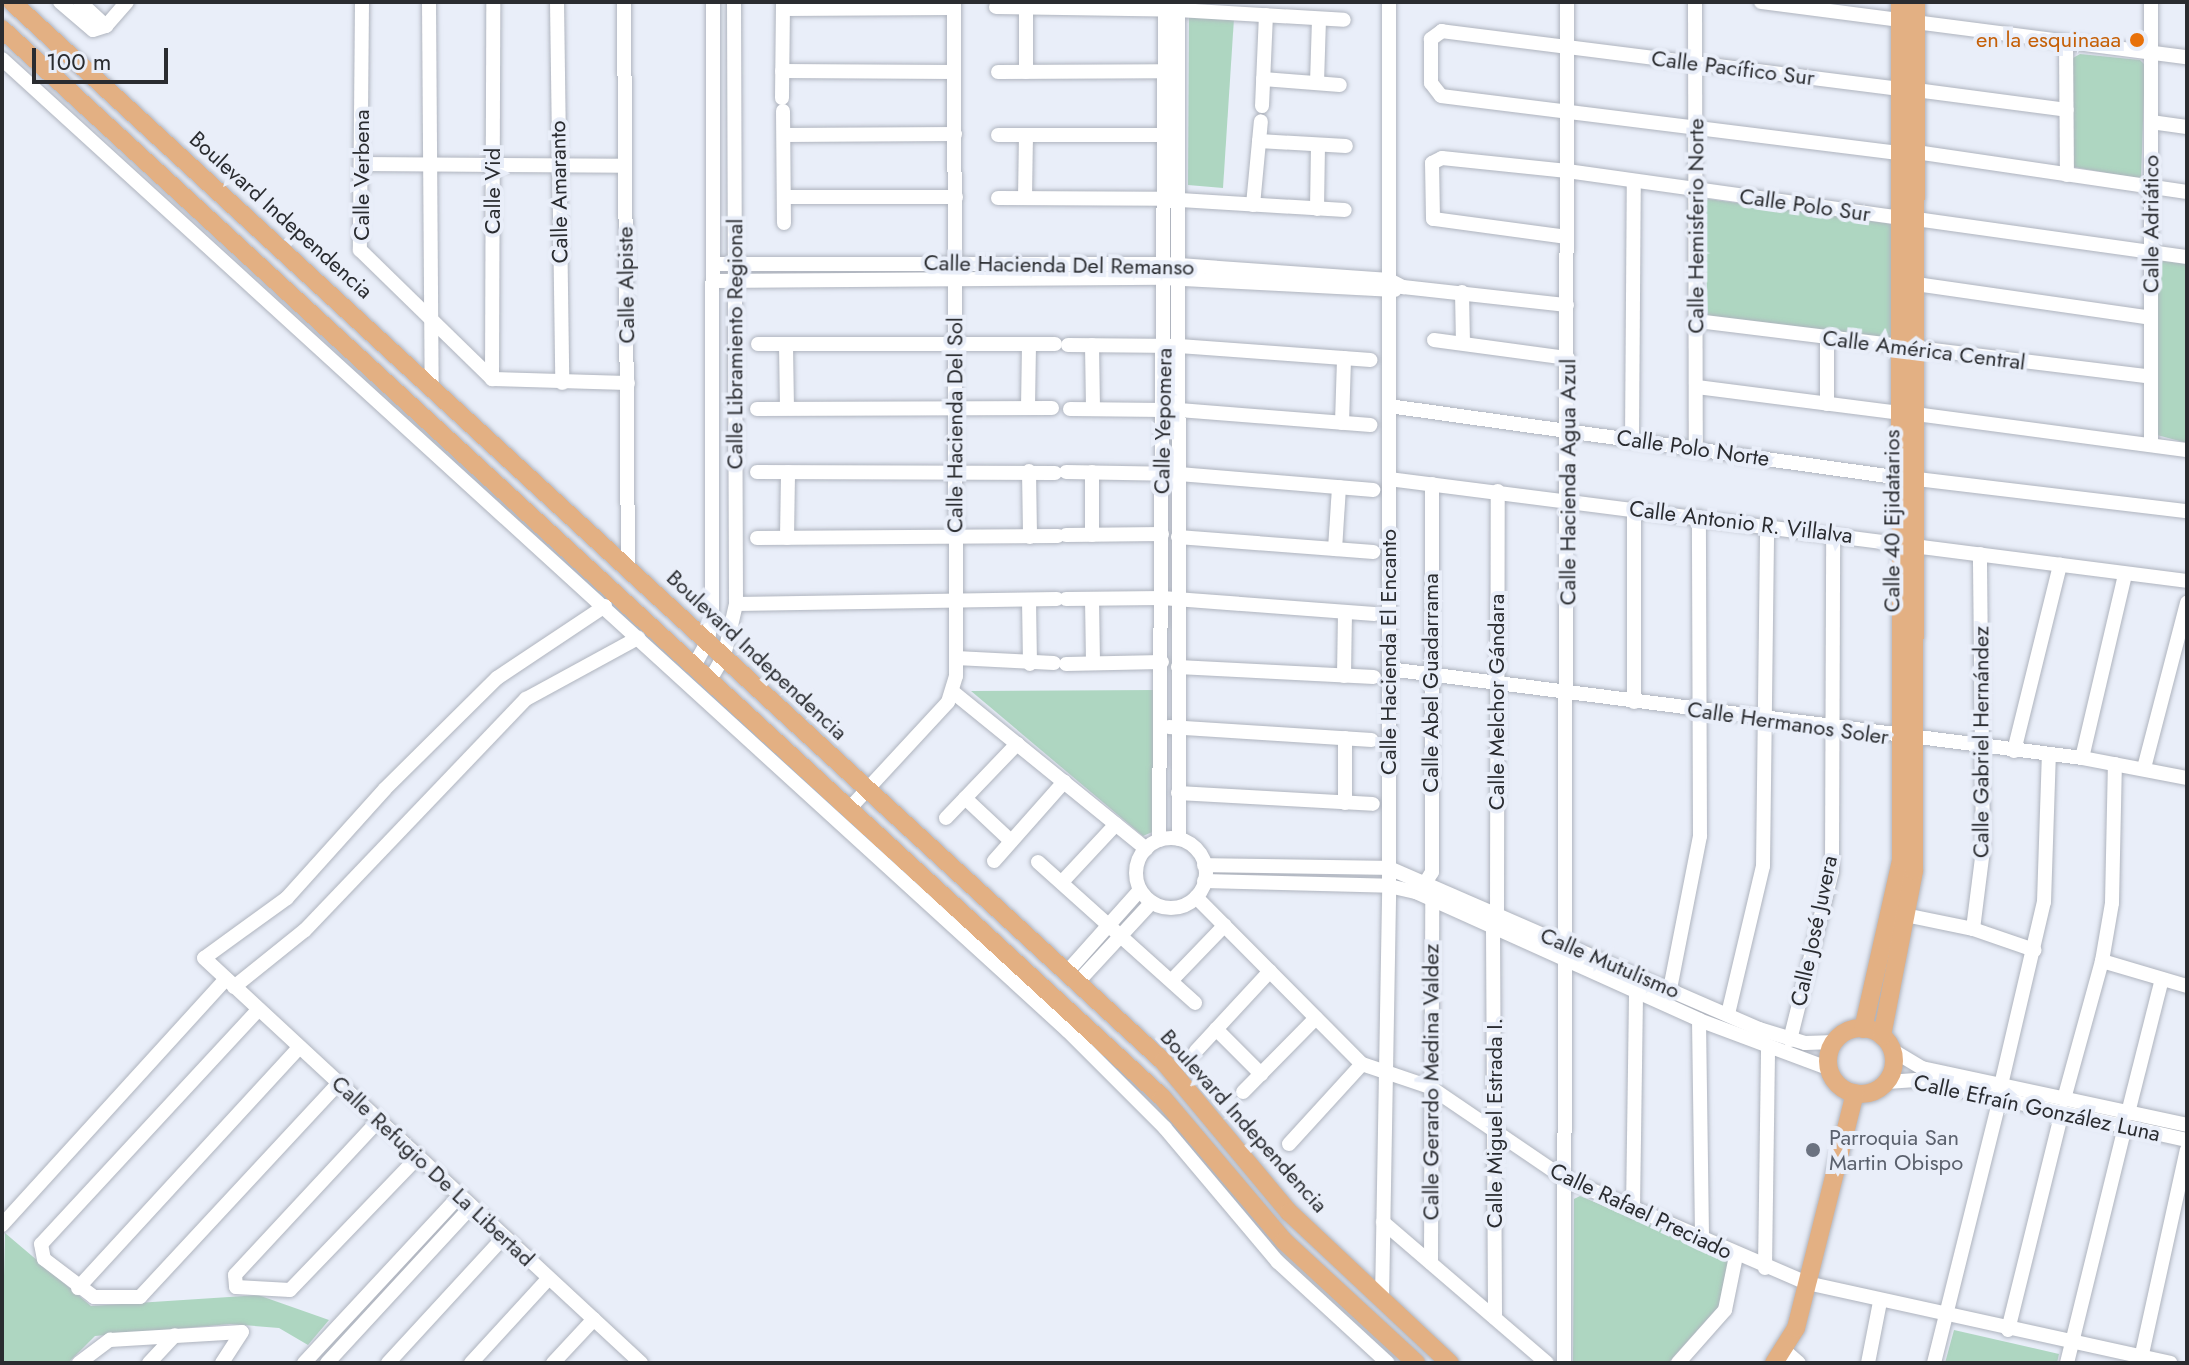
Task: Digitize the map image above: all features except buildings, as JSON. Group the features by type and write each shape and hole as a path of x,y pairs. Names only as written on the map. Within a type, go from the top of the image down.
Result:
{"main road":[{"name":"Boulevard Independencia","path":"12,2 1163,1061 1289,1212 1450,1363"},
{"name":"Calle 40 Ejidatarios","path":"1900,2 1908,22"},
{"name":"Calle 40 Ejidatarios","path":"1863,1029 1905,915 1914,871 1908,739 1908,22 1916,2"},
{"name":"Boulevard Independencia","path":"2,29 850,808 911,877 1162,1097 1284,1241 1416,1363"},
{"name":"Calle 40 Ejidatarios","path":"1908,218 1916,284 1908,348"},
{"name":"Calle 40 Ejidatarios","path":"1887,1043 1888,959 1900,877 1908,739"},
{"path":"1863,1029 1887,1043 1887,1082 1872,1092 1855,1093 1837,1083 1830,1069 1835,1042 1850,1030 1863,1029"},
{"path":"1786,1359 1855,1093"}],"street":[{"path":"60,2 88,28 106,26 127,2"},
{"path":"80,2 106,26"},
{"name":"Calle Verbena","path":"362,2 360,250 492,379"},
{"path":"429,2 432,388"},
{"name":"Calle Vid","path":"492,379 493,2"},
{"name":"Calle Amaranto","path":"557,2 562,383"},
{"name":"Calle Alpiste","path":"624,2 628,569"},
{"name":"Calle Libramiento Regional","path":"694,666 708,641 714,281 713,2"},
{"name":"Calle Libramiento Regional","path":"710,680 724,656 736,604 734,2"},
{"name":"Calle Hacienda El Encanto","path":"1382,1301 1389,886 1389,406 1394,286 1389,2"},
{"name":"Calle Hacienda Agua Azul","path":"1564,1363 1568,945 1567,2"},
{"name":"Calle Hemisferio Norte","path":"1695,2 1696,449"},
{"path":"1761,2 2187,57"},
{"name":"Calle Adriático","path":"2151,2 2151,445"},
{"path":"784,223 783,5 954,5"},
{"name":"Calle Hacienda Del Sol","path":"953,692 956,658 954,5"},
{"path":"996,7 1171,6 1344,20"},
{"name":"Calle Yepomera","path":"1171,6 1164,71 1164,135 1171,199"},
{"name":"Calle Yepomera","path":"1171,6 1172,410 1179,474 1179,839"},
{"path":"1026,7 1026,72"},
{"path":"1253,205 1266,15"},
{"path":"1317,83 1319,19"},
{"name":"Calle Pacífico Sur","path":"1567,108 1441,96 1431,83 1431,39 1438,31 1567,45 2067,110"},
{"path":"2066,42 2067,175"},
{"path":"2,59 638,638 911,877 1128,1087 1278,1262 1388,1363"},
{"path":"782,71 954,72"},
{"path":"998,72 1164,71"},
{"path":"1263,79 1340,85"},
{"path":"1567,108 2187,192"},
{"path":"2151,122 2187,127"},
{"path":"784,135 955,134"},
{"path":"998,135 1164,135"},
{"path":"1025,198 1026,135"},
{"path":"1259,141 1346,146"},
{"path":"1317,209 1318,145"},
{"name":"Calle Polo Sur","path":"1567,237 1433,219 1431,172 1438,158 1567,171 2187,257"},
{"path":"362,164 625,166"},
{"path":"1632,440 1634,181"},
{"path":"784,197 956,197"},
{"path":"998,198 1171,199 1345,210"},
{"name":"Calle Hacienda Del Remanso","path":"714,264 956,263 1172,272 1394,286 1567,305"},
{"name":"Calle Hacienda Del Remanso","path":"714,281 956,279 1172,272"},
{"path":"1916,284 2151,318"},
{"path":"1462,292 1463,342"},
{"name":"Calle América Central","path":"1697,321 2151,377"},
{"path":"1827,339 1827,404"},
{"path":"1434,340 1568,358"},
{"path":"758,344 1172,346 1370,360"},
{"path":"786,345 787,408"},
{"path":"1028,408 1029,345"},
{"path":"1092,345 1093,408"},
{"path":"1342,423 1344,358"},
{"path":"492,379 628,383"},
{"path":"1697,387 2187,450"},
{"name":"Calle Polo Norte","path":"1389,406 1909,479 2187,511"},
{"path":"757,409 1052,408"},
{"path":"1070,409 1172,410 1370,425"},
{"name":"Calle Yepomera","path":"1159,840 1162,473 1172,410"},
{"path":"1029,471 1030,537"},
{"path":"757,472 1162,473 1373,490"},
{"path":"787,538 788,472"},
{"path":"1092,472 1092,535"},
{"name":"Calle Antonio R. Villalva","path":"1389,479 1568,499 2187,581"},
{"name":"Calle Abel Guadarrama","path":"1429,883 1432,484"},
{"path":"1335,549 1339,487"},
{"name":"Calle Melchor Gándara","path":"1497,913 1498,491"},
{"path":"1634,508 1634,702"},
{"path":"1670,989 1699,852 1699,517"},
{"path":"1728,1014 1763,866 1767,526"},
{"path":"757,538 1162,534"},
{"name":"Calle José Juvera","path":"1790,1040 1832,871 1833,535"},
{"path":"1178,537 1373,552"},
{"name":"Calle Gabriel Hernández","path":"1973,929 1983,850 1980,554"},
{"path":"2014,751 2060,565"},
{"path":"2082,758 2125,574"},
{"path":"736,604 1162,598 1374,614"},
{"path":"1092,599 1093,663"},
{"path":"1029,600 1030,664"},
{"path":"2144,768 2187,603"},
{"name":"Calle Refugio De La Libertad","path":"605,606 497,678 385,789 287,898 204,958 640,1363"},
{"path":"1344,676 1345,612"},
{"path":"2,1225 230,983 305,930 526,699 638,638"},
{"path":"956,658 1030,664 1162,662"},
{"path":"1178,667 1374,677"},
{"name":"Calle Hermanos Soler","path":"1389,669 1908,739 2082,758 2187,778"},
{"path":"850,808 953,692 1146,849"},
{"path":"1160,727 1372,740"},
{"path":"1345,738 1345,803"},
{"path":"946,818 1017,744"},
{"path":"1934,1363 2044,902 2049,754"},
{"path":"2008,1330 2102,961 2115,865 2115,764"},
{"path":"994,861 1064,782"},
{"path":"1178,793 1373,804"},
{"path":"965,798 1011,841"},
{"path":"1062,882 1116,824"},
{"path":"1179,839 1198,851 1204,865 1204,881 1196,897 1180,906 1152,902 1140,890 1136,872 1146,849 1159,840 1179,839"},
{"path":"1038,862 1195,1003"},
{"name":"Calle Mutulismo","path":"1204,865 1389,868 1790,1040 1835,1042"},
{"name":"Calle Mutulismo","path":"1204,881 1389,886 1416,892 1699,1020 1830,1069"},
{"path":"1416,892 1429,883"},
{"path":"1072,978 1140,890"},
{"name":"Calle Rafael Preciado","path":"1196,897 1362,1064 1387,1075 1430,1087 1497,1136 1564,1178 1736,1256 1807,1283 2141,1360 2170,1363"},
{"name":"Calle Gerardo Medina Valdez","path":"1431,1263 1432,900"},
{"path":"1072,978 1122,936 1152,902"},
{"path":"1905,915 1973,929 2034,950"},
{"path":"1172,980 1225,925"},
{"name":"Calle Miguel Estrada I.","path":"1493,929 1497,1136 1495,1318"},
{"path":"2102,961 2187,986"},
{"path":"1196,1051 1270,971"},
{"path":"2067,1363 2162,979"},
{"path":"1633,1210 1636,992"},
{"path":"258,1010 41,1244 41,1256 78,1288 106,1300 144,1294 338,1084"},
{"path":"1243,1092 1316,1018"},
{"path":"1699,1020 1702,1241"},
{"path":"1216,1029 1261,1074"},
{"name":"Calle Efraín González Luna","path":"1887,1043 1910,1064 2000,1092"},
{"path":"1765,1268 1768,1047"},
{"path":"78,1288 299,1048"},
{"path":"1289,1144 1362,1064"},
{"name":"Calle Efraín González Luna","path":"1887,1082 1916,1080 2000,1092 2127,1119 2187,1125"},
{"name":"Calle Efraín González Luna","path":"2127,1119 2187,1140"},
{"path":"378,1121 235,1275 236,1287 290,1290 418,1157"},
{"path":"2141,1360 2187,1150"},
{"path":"304,1363 459,1196"},
{"path":"327,1363 471,1207"},
{"path":"1383,1222 1547,1363"},
{"path":"388,1363 504,1237"},
{"path":"1678,1363 1725,1310 1736,1256"},
{"path":"471,1363 549,1278"},
{"path":"1868,1363 1880,1302"},
{"path":"553,1363 594,1319"},
{"path":"79,1363 110,1340 242,1332 222,1363"},
{"path":"149,1363 175,1335"},
{"path":"326,1339 338,1351"}],"green space":[{"path":"1189,15 1234,18 1223,188 1188,185"},
{"path":"2080,54 2140,60 2145,65 2141,179 2074,167 2073,58"},
{"path":"1708,199 1892,224 1894,335 1887,339 1708,318 1704,203"},
{"path":"2163,261 2187,264 2187,443 2157,435 2158,268"},
{"path":"1157,690 1157,830 1143,836 971,691"},
{"path":"1580,1196 1724,1256 1728,1263 1720,1305 1668,1363 1573,1363 1574,1199"},
{"path":"5,1233 91,1306 258,1295 329,1320 308,1345 279,1328 230,1324 95,1336 68,1363 2,1363"},
{"path":"1954,1330 2059,1354 2057,1363 1945,1363"}],"place":[{"name":"en la esquinaaa","path":"2137,40"},
{"name":"Parroquia San Martin Obispo","path":"1813,1150"}]}
